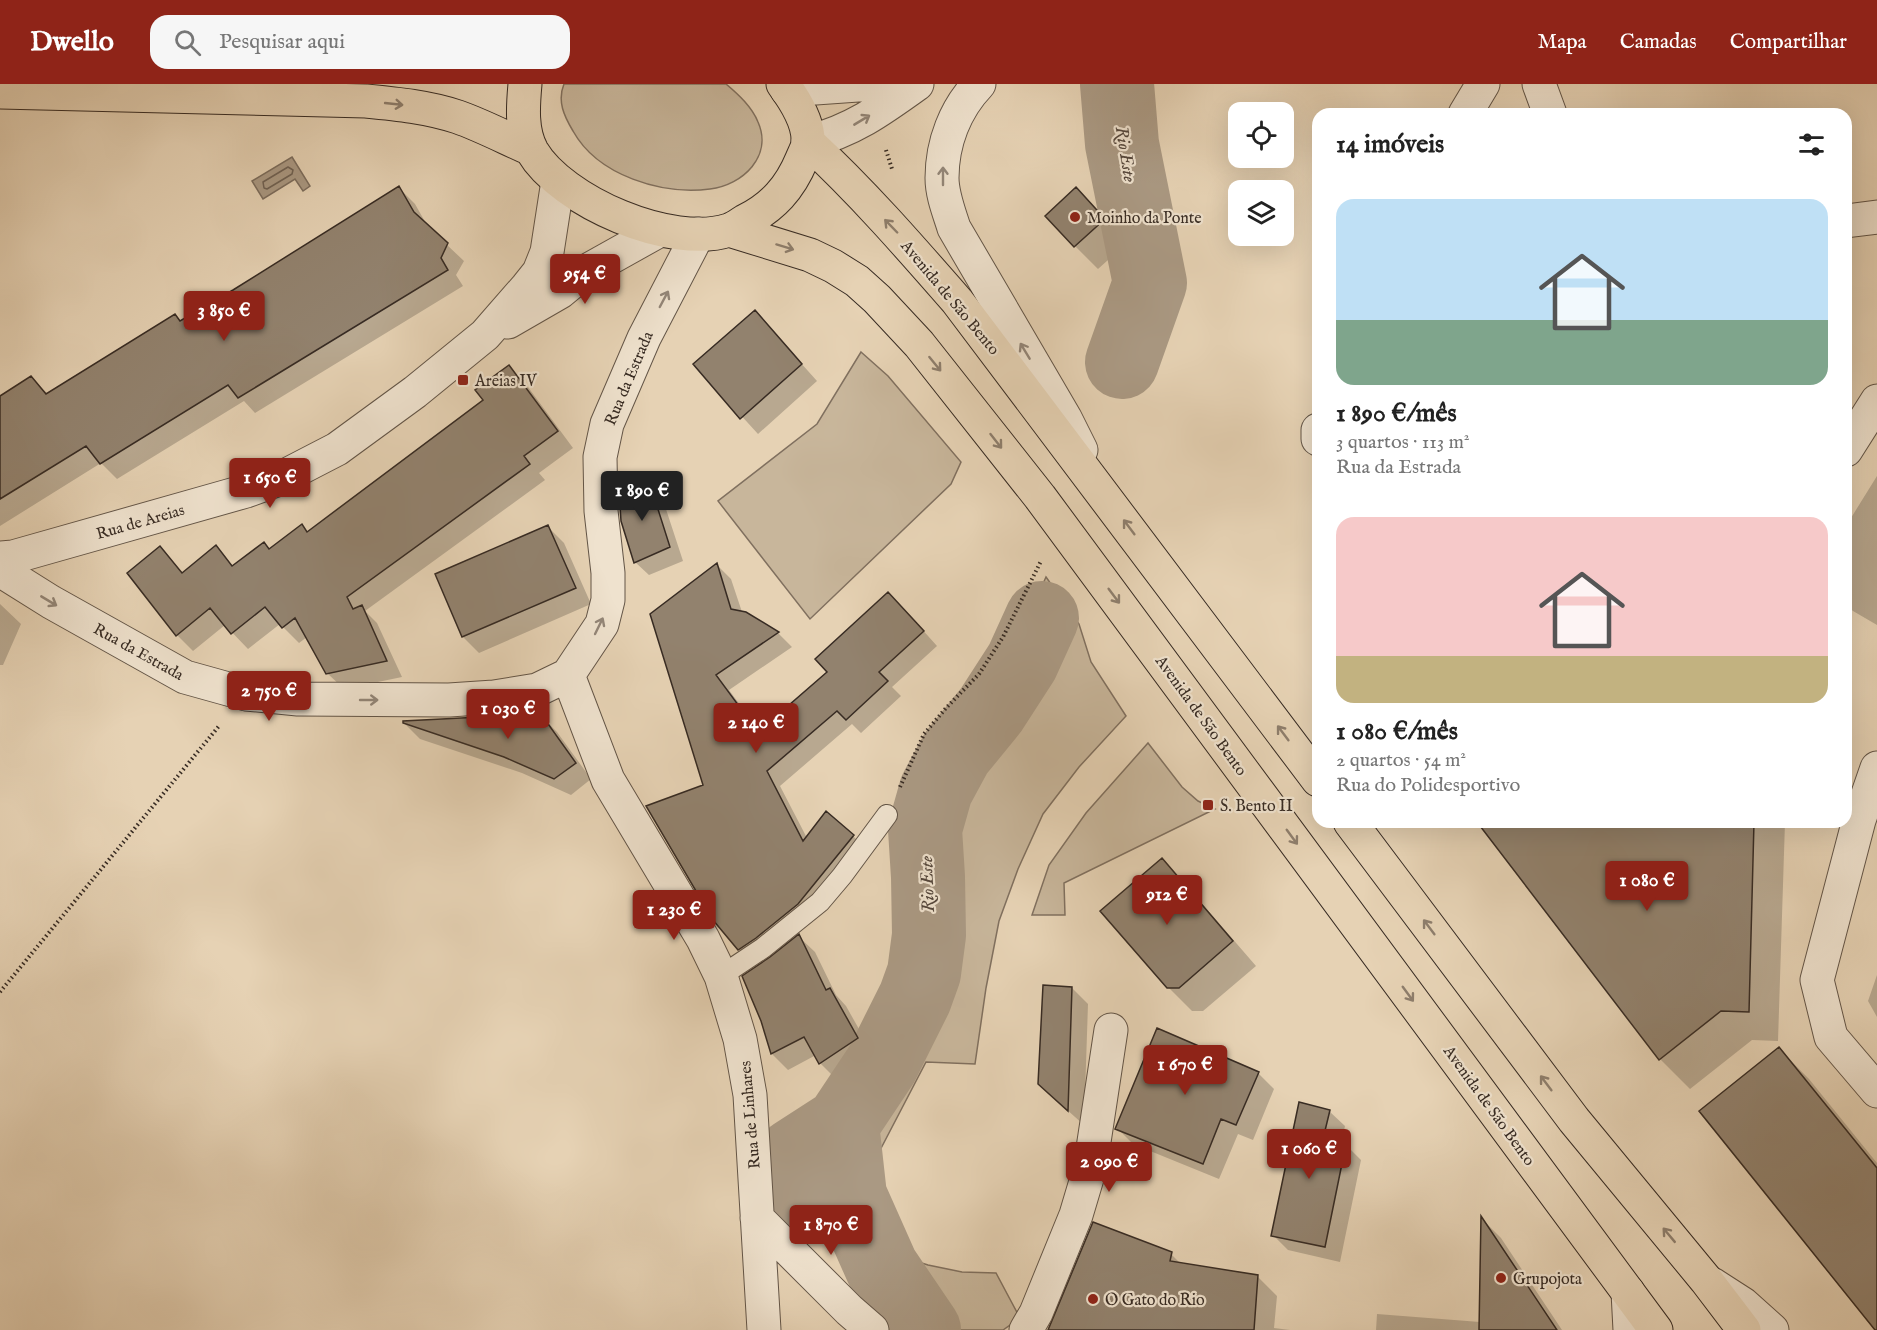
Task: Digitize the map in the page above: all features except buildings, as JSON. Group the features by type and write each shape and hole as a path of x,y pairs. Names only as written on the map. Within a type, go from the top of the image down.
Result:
{"main road":[{"path":"525,84 524,126 531,149"},
{"path":"713,232 762,212 781,196 797,172 808,142 798,108 785,87"},
{"path":"0,92 366,101 434,110 460,118 531,149"},
{"name":"Avenida de São Bento","path":"808,142 897,232 957,301 1312,772"},
{"name":"Avenida de São Bento","path":"531,149 542,165 558,181 614,215 660,230 713,232 810,255 833,266 857,281 919,344 1040,497 1656,1330"},
{"path":"1355,828 1574,1120 1706,1280 1744,1330"}],"street":[{"path":"785,87 873,84"},
{"path":"808,142 832,136 849,128 917,84"},
{"path":"978,84 962,105 949,132 945,147 942,179 946,205 954,228 1065,418 1104,494"},
{"path":"1469,108 1483,84"},
{"path":"1539,84 1548,108"},
{"name":"Rua de Areias","path":"485,335 539,272 547,252 558,181"},
{"path":"1852,220 1877,217"},
{"name":"Rua de Areias","path":"0,558 13,557 164,515 279,479 337,449 415,392 485,335 560,292 583,273 660,230"},
{"name":"Rua da Estrada","path":"0,570 51,602 185,677 246,694 298,699 460,699 494,697 537,690 568,675 602,624 608,600 608,573 601,511 600,457 607,424 644,338 713,232"},
{"path":"1852,438 1877,400"},
{"name":"Rua de Linhares","path":"568,675 608,780 697,930 721,976 741,1039 750,1095 764,1330"},
{"path":"1877,768 1859,820 1817,980 1831,1036 1877,1091"},
{"path":"1026,1330 1036,1313 1076,1215 1090,1168 1111,1030"},
{"path":"757,1218 872,1330"},
{"path":"1706,1280 1743,1304 1772,1330"},
{"path":"1628,1292 1630,1330"}],"lane":[{"path":"721,976 763,948 820,902 887,815"}],"path":[{"path":"887,815 924,734 979,674 1003,637 1042,559"},
{"path":"0,992 209,737"}],"shaded area":[{"path":"564,84 726,84 749,106 758,122 762,134 758,157 752,167 734,182 710,189 672,189 633,179 598,160 584,147 562,108 561,96"},
{"path":"861,352 888,376 961,462 951,484 810,619 718,501 817,424"},
{"path":"1046,577 1079,624 1091,662 1126,716 1079,767 1043,814 1018,869 999,921 975,1064 926,1062 865,1179 893,1254 928,1265 962,1272 996,1273 1020,1318 1003,1330 909,1330 795,1200 782,1178 777,1163 778,1128 811,1117 858,1038 911,961 915,897 913,841 901,811 922,756 941,727 984,680 1023,629"},
{"path":"1148,743 1182,787 1198,801 1215,809 1064,883 1065,915 1032,915 1049,865 1086,813"}],"water":[{"path":"292,157 310,186 303,191 295,179 263,199 252,181"}],"waterway":[{"name":"Rio Este","path":"1117,84 1122,144 1150,283 1122,362"},
{"name":"Rio Este","path":"924,1330 882,1268 850,1196 842,1124 882,1064 915,998 924,973 929,935 925,829 936,790 956,753 991,710 1022,662 1042,618"},
{"path":"786,1189 794,1155 842,1124"}],"place":[{"name":"Moinho da Ponte","path":"1075,217"},
{"name":"Areias IV","path":"463,380"},
{"name":"S. Bento II","path":"1208,805"},
{"name":"Grupojota","path":"1501,1278"},
{"name":"O Gato do Rio","path":"1093,1299"}]}
